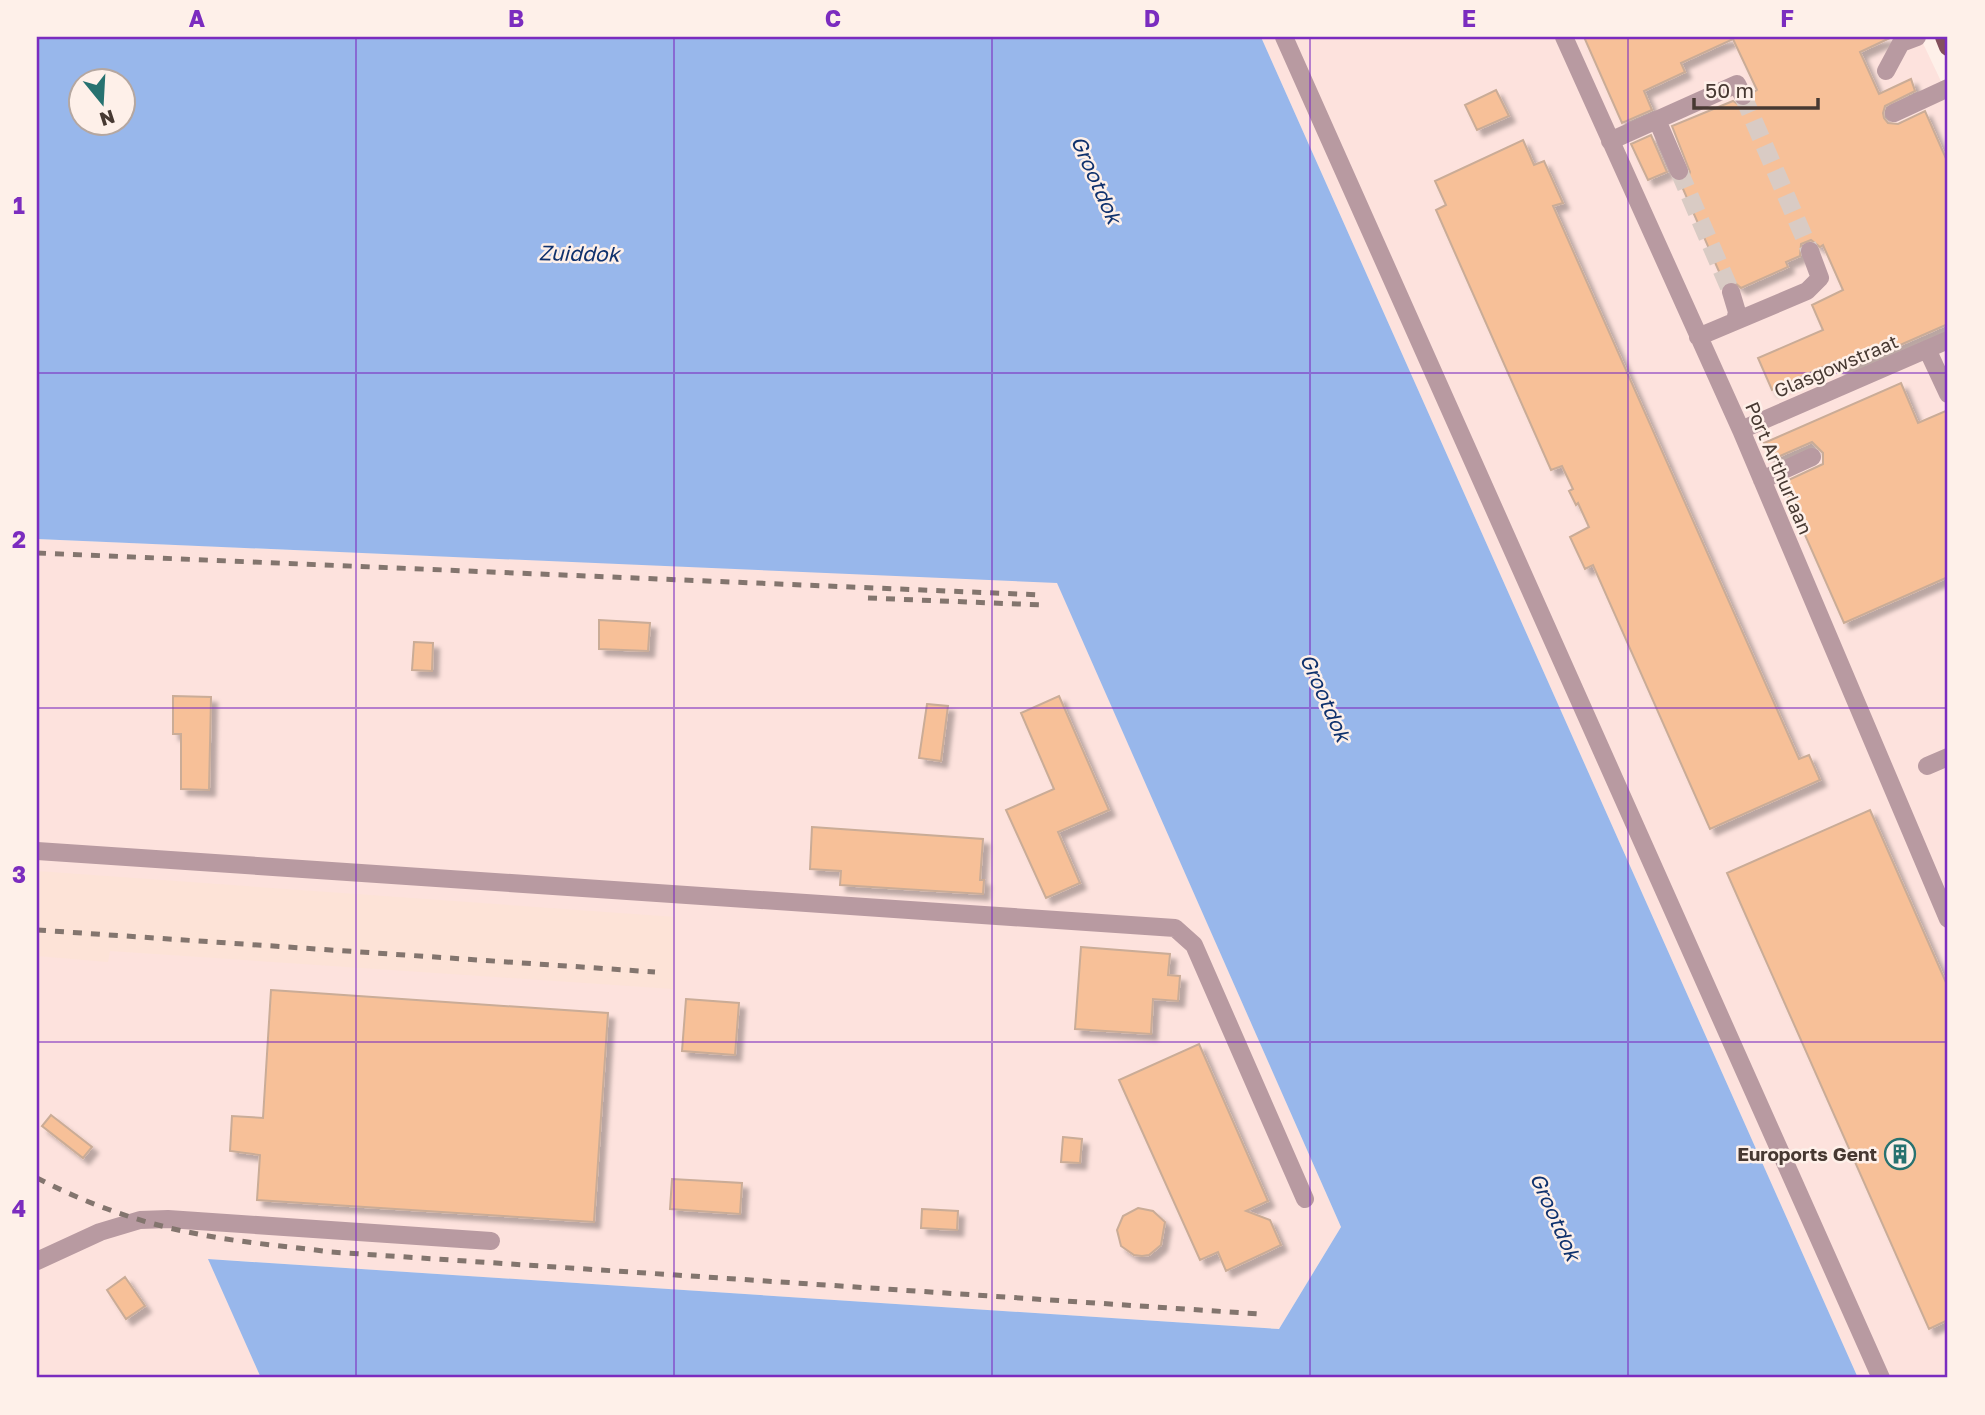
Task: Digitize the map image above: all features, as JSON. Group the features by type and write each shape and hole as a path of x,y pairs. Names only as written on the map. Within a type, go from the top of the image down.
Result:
{"main road":[{"path":"1944,37 1948,47"}],"street":[{"path":"1284,37 1881,1378"},
{"name":"Port Arthurlaan","path":"1564,37 1741,430 1948,919"},
{"path":"1886,71 1901,43 1917,37"},
{"path":"1610,141 1737,84 1743,96"},
{"path":"1894,113 1948,88"},
{"path":"1657,120 1679,172"},
{"path":"1699,337 1807,291 1821,278 1810,251"},
{"path":"1731,292 1737,312 1735,321"},
{"name":"Glasgowstraat","path":"1741,430 1948,340"},
{"path":"1927,349 1948,394"},
{"path":"1762,480 1812,457"},
{"path":"1927,766 1948,757"},
{"path":"37,851 1175,928 1194,945 1305,1199"},
{"path":"37,1261 100,1232 140,1220 168,1219 491,1241"}],"shaded area":[{"path":"1261,37 1920,37 1948,96 1948,1378 1858,1378"},
{"path":"37,539 1057,582 1341,1227 1279,1329 209,1259 261,1378 37,1378"},
{"path":"37,871 675,917 673,989 110,951 108,962 37,956"}],"water":[{"path":"37,37 1261,37 1858,1378 261,1378 208,1259 1279,1329 1341,1227 1057,583 37,539"}],"building":[{"path":"1584,37 1892,37 1860,52 1879,94 1911,79 1915,91 1885,106 1884,118 1888,123 1898,124 1925,111 1948,163 1948,324 1841,371 1836,361 1772,390 1758,358 1823,330 1812,305 1843,290 1823,245 1820,247 1811,240 1801,244 1800,256 1786,262 1788,267 1741,288 1733,281 1724,283 1680,182 1688,178 1690,172 1672,126 1733,101 1742,107 1752,103 1757,90 1733,39 1681,63 1685,72 1644,91 1652,110 1622,123"},
{"path":"1496,90 1509,116 1477,130 1465,105"},
{"path":"1651,135 1667,172 1648,180 1631,144"},
{"path":"1523,140 1534,165 1544,161 1563,203 1553,206 1799,759 1809,755 1820,780 1710,829 1593,565 1585,569 1570,537 1589,527 1569,491 1573,489 1562,466 1551,470 1436,210 1446,205 1435,181"},
{"path":"1901,383 1918,423 1948,410 1948,577 1844,623 1782,483 1823,464 1823,453 1812,442 1771,460 1764,443"},
{"path":"599,620 650,623 648,651 599,649"},
{"path":"414,642 433,643 432,671 412,670"},
{"path":"173,696 211,697 209,790 181,789 181,734 173,734"},
{"path":"1059,696 1109,810 1058,832 1080,883 1046,898 1006,810 1054,789 1021,713"},
{"path":"927,704 948,706 941,761 919,758"},
{"name":"Euroports Gent","path":"1870,810 1948,987 1948,1320 1929,1329 1727,873"},
{"path":"812,827 983,839 980,880 984,880 983,894 840,885 841,871 810,869"},
{"path":"1081,947 1170,954 1168,975 1180,976 1178,1001 1153,999 1151,1034 1075,1029"},
{"path":"271,990 608,1013 594,1222 257,1200 260,1155 230,1151 232,1116 263,1118"},
{"path":"686,999 739,1003 735,1055 682,1051"},
{"path":"1199,1044 1268,1201 1246,1211 1270,1220 1281,1245 1226,1271 1218,1252 1200,1260 1119,1080"},
{"path":"51,1115 92,1147 83,1158 42,1126"},
{"path":"1063,1137 1082,1139 1080,1163 1061,1162"},
{"path":"672,1179 742,1183 740,1214 670,1209"},
{"path":"1138,1208 1153,1211 1165,1222 1161,1245 1149,1255 1134,1255 1121,1246 1117,1230 1123,1216"},
{"path":"922,1209 958,1211 957,1230 921,1228"},
{"path":"125,1277 145,1306 126,1319 107,1290"}],"tunnel":[{"path":"1743,96 1810,251"},
{"path":"1679,171 1731,292"}],"railway":[{"path":"37,553 1044,595"},
{"path":"868,598 1043,605"},
{"path":"37,930 655,972"},
{"path":"37,1178 95,1205 157,1225 231,1240 331,1252 1260,1314"}],"place":[{"name":"Euroports Gent","path":"1900,1154"}],"water label":[{"name":"Grootdok","path":"1096,180"},
{"name":"Zuiddok","path":"579,254"},
{"name":"Grootdok","path":"1325,698"},
{"name":"Grootdok","path":"1555,1217"}]}
